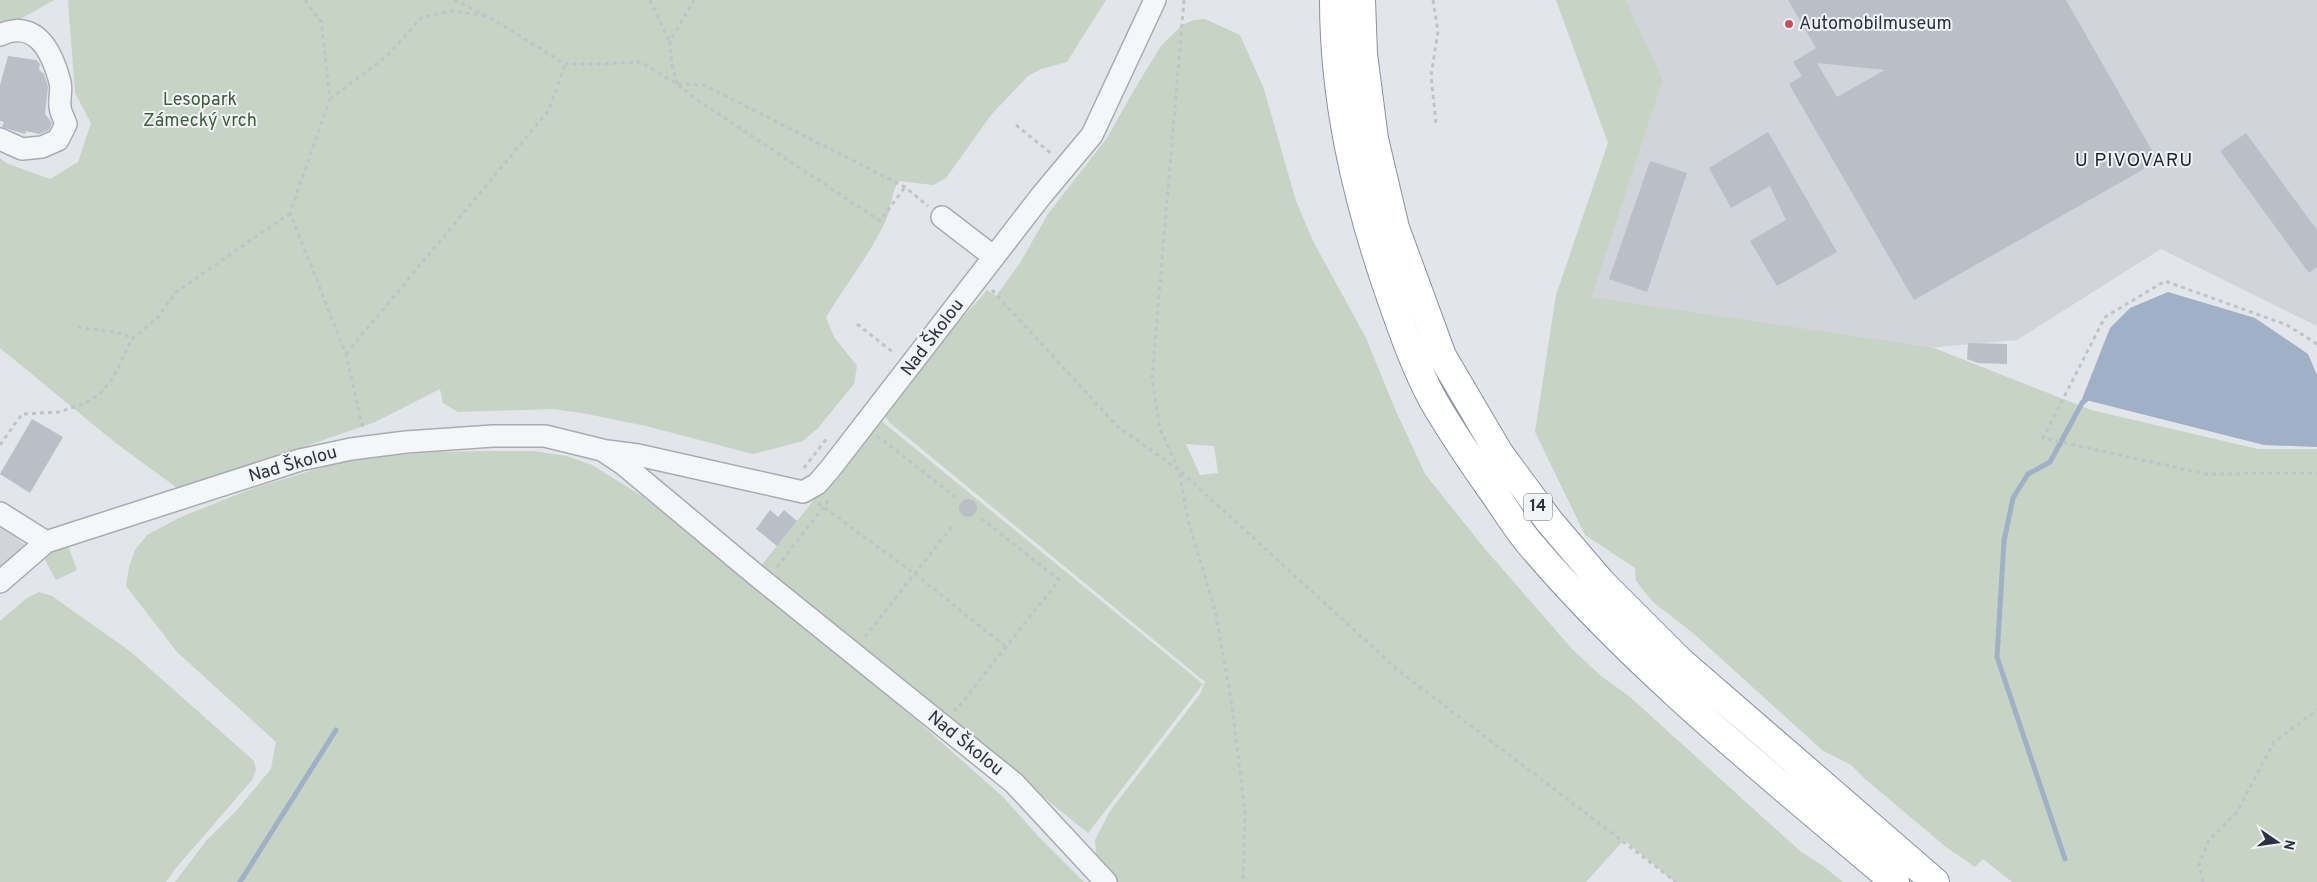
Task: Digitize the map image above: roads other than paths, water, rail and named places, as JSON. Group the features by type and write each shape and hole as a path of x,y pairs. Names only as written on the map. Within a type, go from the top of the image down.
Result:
{"highway":[{"name":"14","path":"1334,0 1340,100 1350,158 1369,234 1400,325 1433,398 1478,471 1529,543 1595,616 1662,682 1895,882"},
{"name":"14","path":"1361,0 1363,54 1374,140 1395,228 1442,356 1499,453 1549,521 1601,582 1674,655 1935,882"}],"street":[{"name":"Nad Školou","path":"46,542 300,460 351,448 483,437 545,436 602,450 638,455 803,492 816,484 830,469 994,257 1092,135 1155,0"},
{"path":"0,35 10,31 26,31 42,41 52,58 60,84 60,107 66,124 58,140 42,147 22,149 0,139"},
{"path":"942,217 994,257"},
{"name":"Nad Školou","path":"602,450 623,464 756,575 1014,783 1106,882"},
{"path":"0,513 46,542 0,582"}],"water":[{"path":"2168,292 2255,318 2308,354 2317,375 2317,447 2264,445 2082,399 2110,328 2130,308"}],"waterway":[{"path":"2065,859 1997,657 2004,541 2013,498 2028,474 2050,462 2082,403 2090,396"},
{"path":"240,882 336,730"}],"place":[{"name":"Automobilmuseum","path":"1789,24"}],"district":[{"name":"U PIVOVARU","path":"2134,161"}],"park label":[{"name":"Lesopark Zámecký vrch","path":"200,110"}]}
